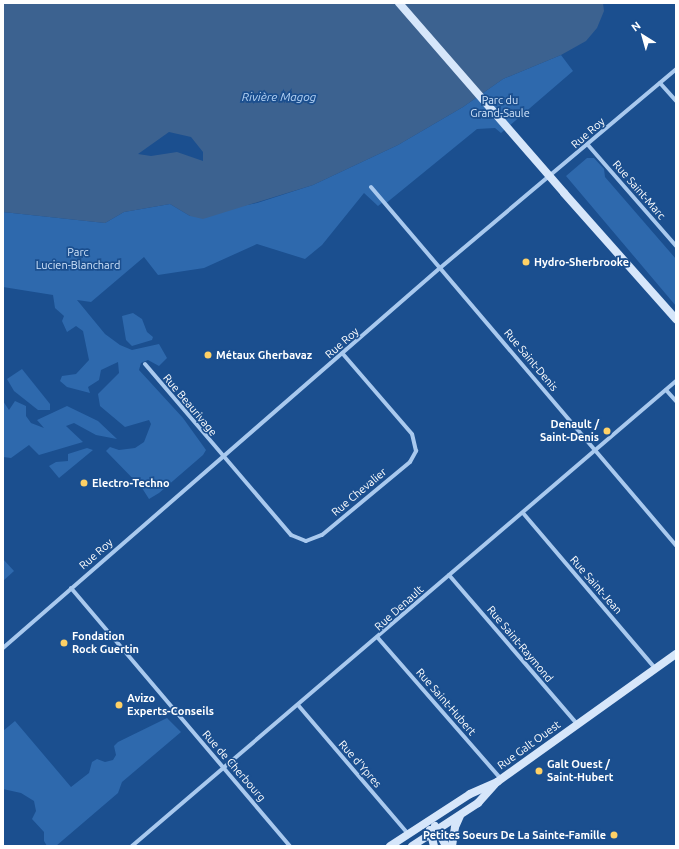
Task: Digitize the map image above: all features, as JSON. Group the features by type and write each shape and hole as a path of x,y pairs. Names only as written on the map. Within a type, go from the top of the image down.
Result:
{"main road":[{"path":"399,3 676,319"},
{"name":"Rue Galt Ouest","path":"390,846 470,794 499,780 676,654"},
{"path":"412,846 478,803 499,780"},
{"path":"452,846 455,827 462,814"},
{"path":"430,821 438,830 446,846"},
{"path":"430,821 430,835 434,846"}],"street":[{"name":"Rue Roy","path":"3,648 222,457 343,354 440,268 588,145 676,69"},
{"path":"660,82 676,101"},
{"name":"Rue Saint-Marc","path":"588,145 676,246"},
{"name":"Rue Saint-Denis","path":"371,187 676,546"},
{"name":"Rue Chevalier","path":"222,457 291,535 306,541 322,535 410,462 416,451 412,434 343,354"},
{"name":"Rue Beaurivage","path":"145,364 222,457"},
{"name":"Rue Denault","path":"132,846 378,638 449,575 596,451 676,381"},
{"path":"666,390 676,401"},
{"name":"Rue Saint-Jean","path":"523,513 656,669"},
{"name":"Rue Saint-Raymond","path":"449,575 577,724"},
{"name":"Rue de Cherbourg","path":"71,588 290,846"},
{"name":"Rue Saint-Hubert","path":"378,638 499,780"},
{"name":"Rue d'Ypres","path":"298,705 408,834"}],"green space":[{"name":"Parc Lucien-Blanchard","path":"561,55 573,71 501,133 495,128 477,129 385,204 383,202 378,206 364,193 322,245 305,259 257,244 204,268 158,275 144,257 91,302 77,300 105,334 120,345 132,350 159,344 167,358 159,366 148,360 141,363 139,370 183,418 206,450 203,455 159,493 149,499 142,488 106,451 110,447 119,450 135,448 144,442 151,424 149,420 125,427 100,406 98,394 119,373 118,362 101,370 99,380 88,387 90,393 67,387 60,381 62,376 76,374 89,360 83,331 76,326 67,332 62,321 64,316 55,308 53,295 3,287 3,212 105,223 124,212 170,204 190,216 257,203 313,185 398,145 463,107 503,79"},
{"path":"587,158 594,158 604,169 605,177 676,259 676,306 566,176"},
{"path":"133,313 142,319 147,332 153,337 152,340 132,346 126,340 122,316"},
{"path":"22,369 50,404 50,410 38,410 14,391 7,379"},
{"path":"3,401 9,410 15,401 26,406 26,416 31,423 44,428 37,420 67,406 98,421 117,439 96,435 74,423 66,426 83,442 39,455 29,445 11,458 3,457"},
{"path":"87,448 93,450 59,478 49,466 56,462 68,461 68,454"},
{"path":"3,559 14,571 3,581"},
{"path":"167,718 181,732 122,782 118,793 56,846 47,846 44,841 44,832 32,819 36,811 34,801 21,793 3,789 3,731 15,721 71,787 89,773 92,762 97,759 105,762 113,760 116,755 114,746 118,742"}],"water":[{"name":"Rivière Magog","path":"3,3 603,3 604,11 597,28 586,41 561,55 503,79 463,107 398,145 313,185 203,219 190,216 170,204 124,212 105,223 3,212","holes":["169,132 191,137 203,152 203,161 177,152 151,156 138,154"]}],"place":[{"name":"Hydro-Sherbrooke","path":"526,262"},
{"name":"Métaux Gherbavaz","path":"208,355"},
{"name":"Denault / Saint-Denis","path":"607,431"},
{"name":"Electro-Techno","path":"84,483"},
{"name":"Fondation Rock Guertin","path":"64,643"},
{"name":"Avizo Experts-Conseils","path":"119,705"},
{"name":"Galt Ouest / Saint-Hubert","path":"539,771"},
{"name":"Petites Soeurs De La Sainte-Famille","path":"614,835"}],"park label":[{"name":"Parc du Grand-Saule","path":"500,107"}]}
